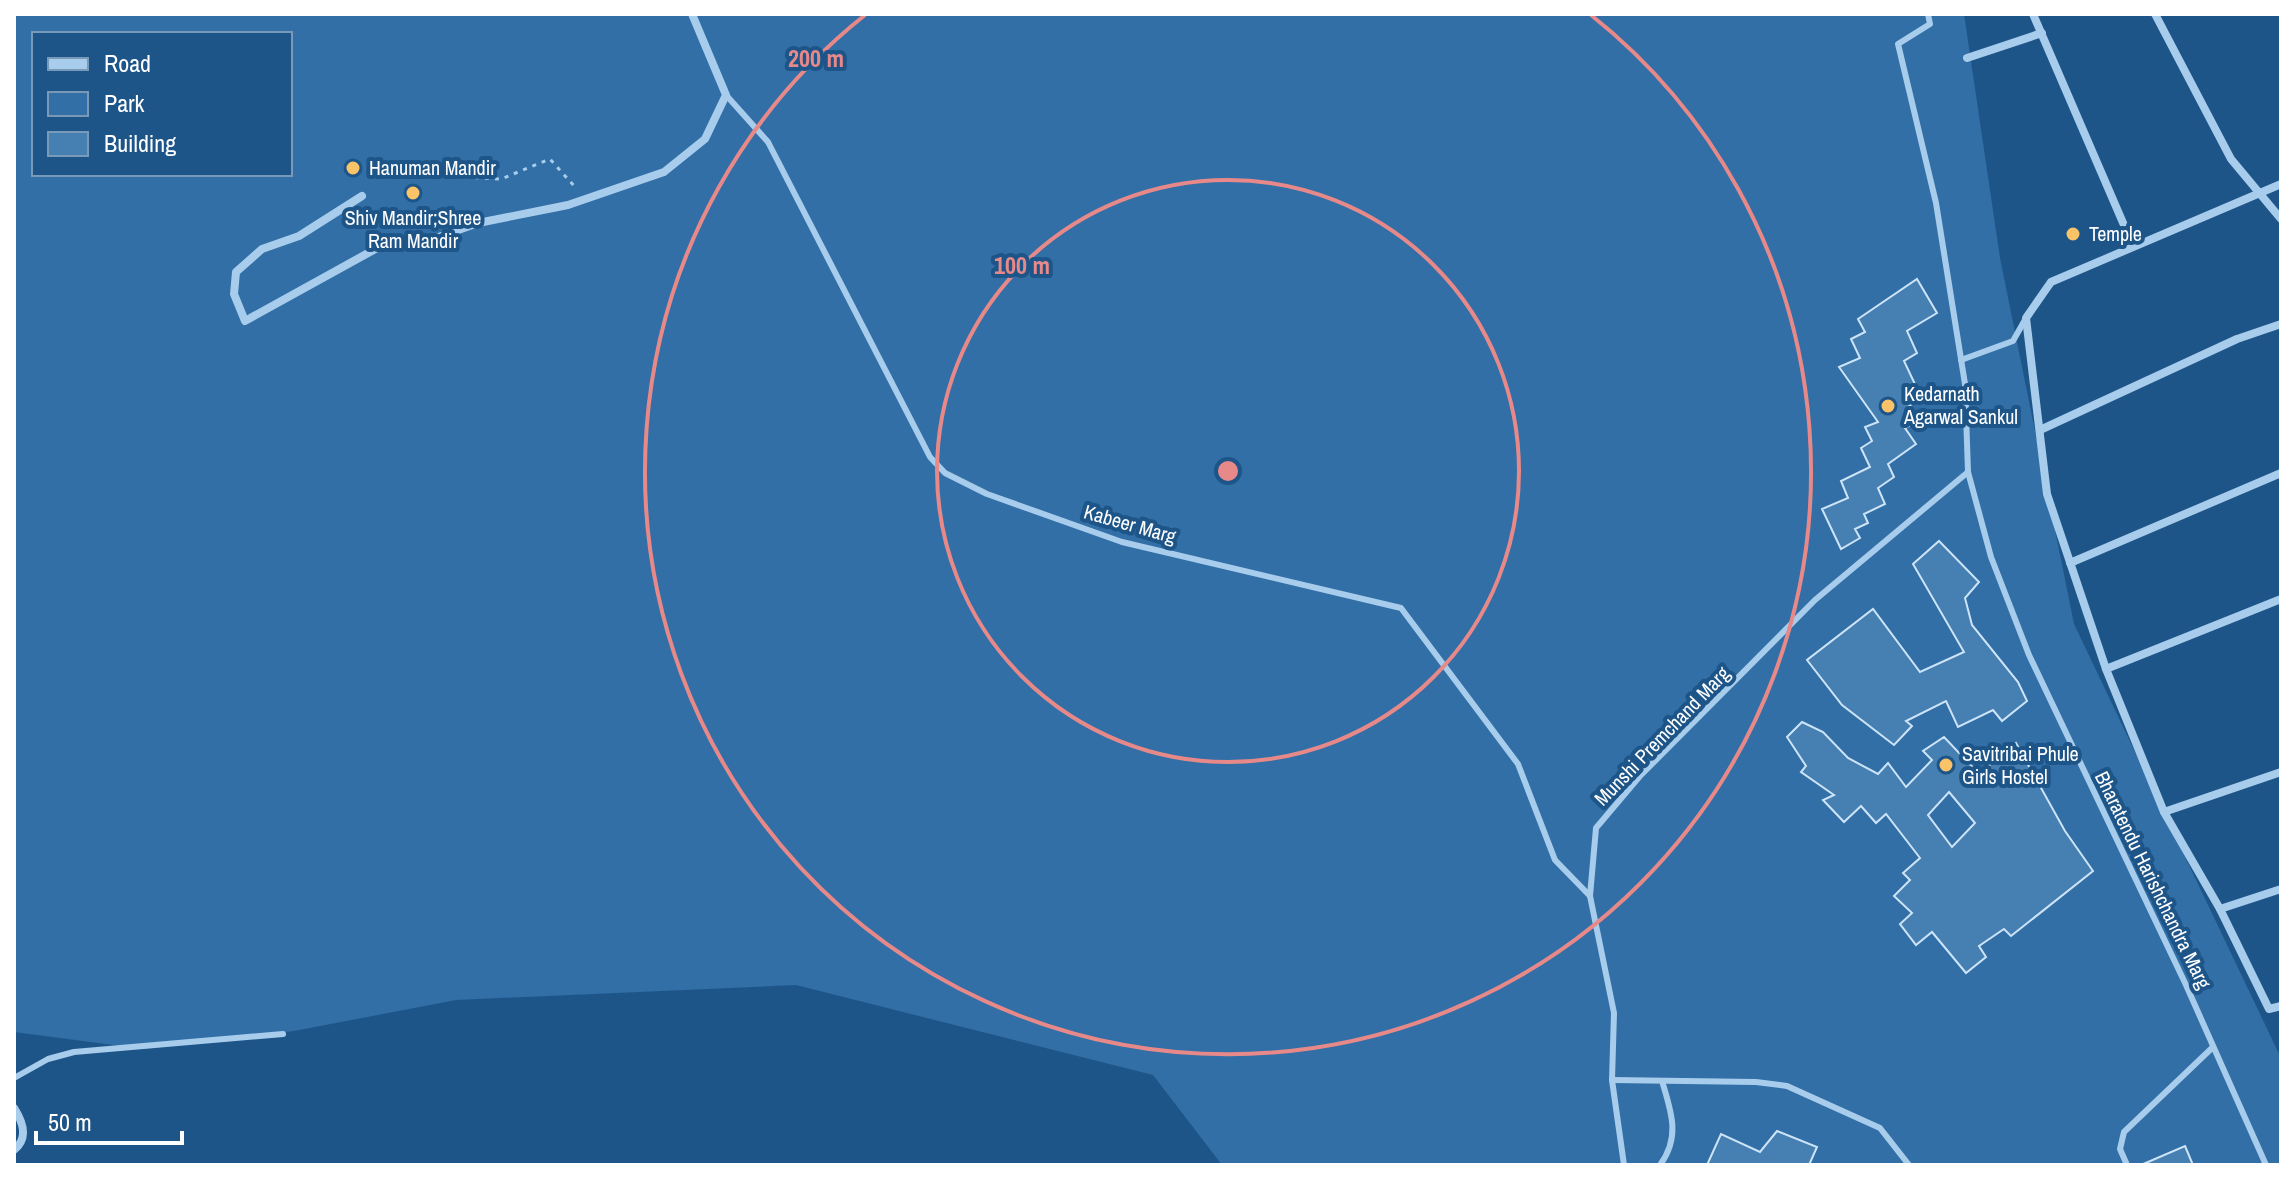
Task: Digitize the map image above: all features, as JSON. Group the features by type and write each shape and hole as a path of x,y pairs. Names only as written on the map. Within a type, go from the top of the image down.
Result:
{"street":[{"path":"362,196 299,236 262,248 236,272 234,294 245,321 379,247 419,244 478,223 585,199 664,172 705,139 726,95 692,14"},
{"path":"2033,14 2133,246"},
{"path":"2155,14 2231,159 2281,219"},
{"path":"1967,58 2042,33"},
{"path":"2281,184 2051,282 2026,318 2047,494 2106,669 2164,812 2220,909 2269,1009 2281,1006"},
{"path":"2040,430 2237,339 2281,324"},
{"path":"2070,563 2281,473"},
{"path":"2106,669 2281,599"},
{"path":"2164,812 2281,772"},
{"path":"2220,909 2281,889"},
{"path":"14,1108 24,1126 23,1137 14,1150"}],"lane":[{"name":"Bharatendu Harishchandra Marg","path":"1928,14 1930,24 1898,44 1936,203 1961,360 1968,472 1991,557 2029,655 2266,1165"},
{"name":"Kabeer Marg","path":"726,95 768,142 930,457 945,473 987,494 1122,542 1401,608 1518,764 1555,860 1590,896"},
{"path":"1961,360 2013,341 2026,318"},
{"name":"Munshi Premchand Marg","path":"1624,1165 1612,1080 1614,1013 1590,896 1596,828 1640,776 1815,600 1968,472"},
{"path":"14,1078 48,1059 74,1052 283,1034"},
{"path":"2127,1165 2120,1149 2124,1132 2213,1047"},
{"path":"1612,1080 1756,1082 1787,1086 1880,1128 1909,1165"},
{"path":"1660,1165 1671,1145 1674,1125 1662,1081"}],"path":[{"path":"425,175 501,179 550,159 585,199"}],"green space":[{"path":"14,14 1964,14 2000,258 2074,624 2281,1058 2281,1165 1222,1165 1153,1075 796,985 456,1000 294,1031 144,1049 14,1032"}],"building":[{"name":"Kedarnath Agarwal Sankul","path":"1917,279 1937,313 1907,331 1917,353 1904,361 1921,397 1908,407 1918,421 1905,428 1916,444 1888,464 1894,477 1878,488 1885,504 1864,514 1868,523 1855,529 1860,538 1841,549 1822,509 1848,498 1841,481 1870,467 1861,448 1872,441 1865,427 1878,422 1839,367 1860,358 1851,339 1865,332 1858,319"},
{"path":"1939,541 1979,582 1965,598 1972,625 2018,682 2027,701 2002,721 1993,710 1958,727 1946,701 1906,721 1912,726 1894,745 1842,705 1807,660 1873,609 1920,672 1964,652 1913,564"},
{"path":"1802,722 1823,732 1848,758 1878,774 1888,763 1906,787 1932,760 1923,751 1944,737 1979,774 2016,743 2065,831 2093,871 2011,936 2004,929 1979,946 1986,957 1966,973 1932,932 1916,945 1900,924 1912,913 1894,896 1910,880 1903,873 1920,858 1886,814 1876,823 1861,806 1844,822 1823,800 1834,795 1801,772 1806,766 1787,737","holes":["1949,792 1975,823 1952,847 1928,815"]},
{"path":"1777,1131 1817,1147 1809,1165 1707,1165 1721,1134 1760,1152"},
{"path":"2185,1146 2193,1165 2141,1165"}],"place":[{"name":"Hanuman Mandir","path":"353,168"},
{"name":"Shiv Mandir;Shree Ram Mandir","path":"413,193"},
{"name":"Temple","path":"2073,234"},
{"name":"Kedarnath Agarwal Sankul","path":"1888,406"},
{"name":"Savitribai Phule Girls Hostel","path":"1946,765"}]}
